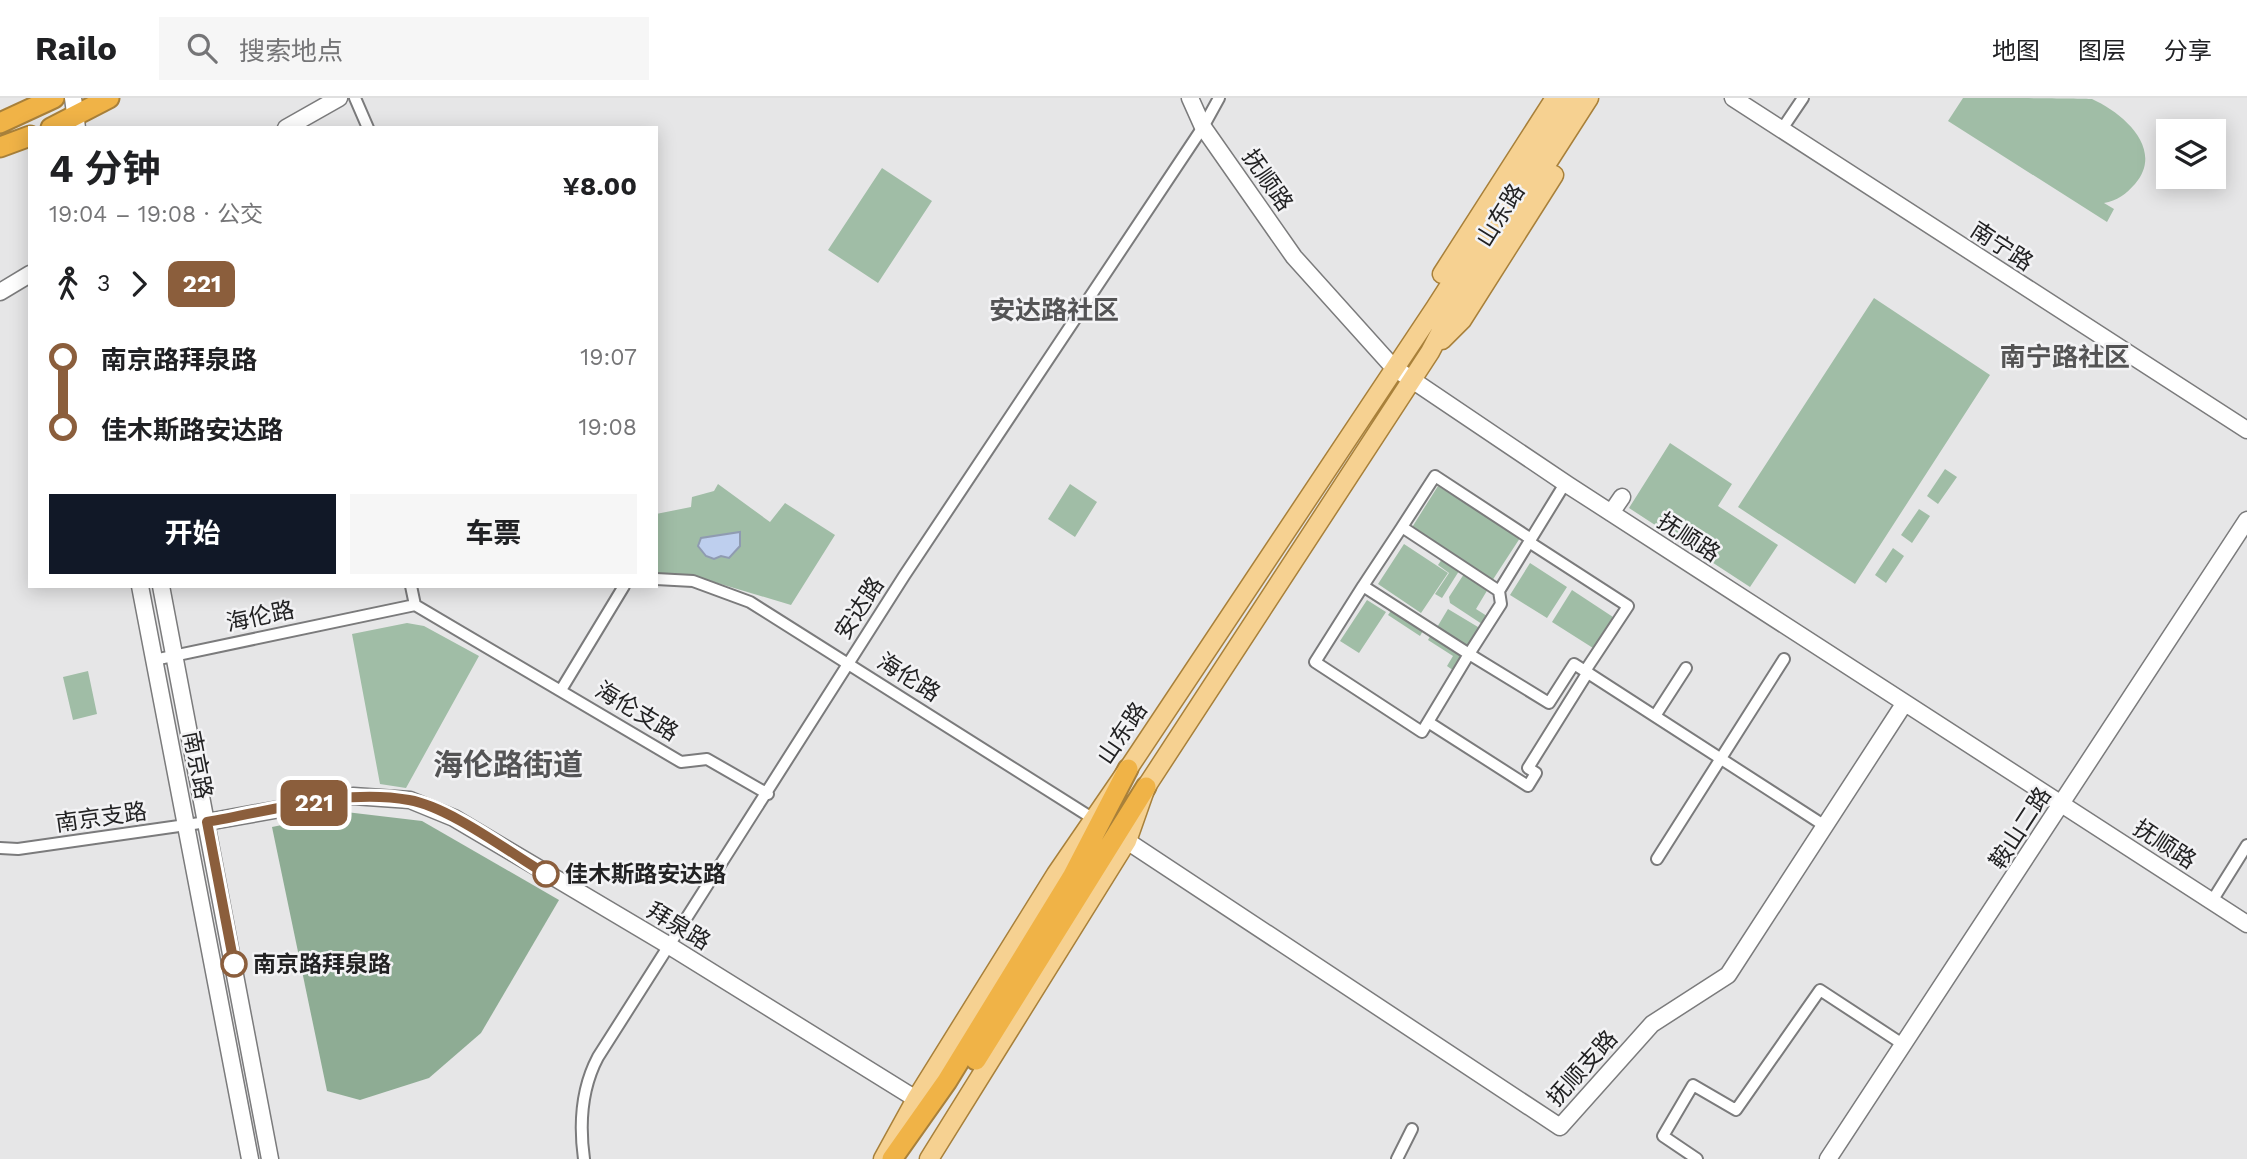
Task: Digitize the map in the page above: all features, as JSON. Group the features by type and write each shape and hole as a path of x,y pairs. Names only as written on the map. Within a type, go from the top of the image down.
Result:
{"highway":[{"path":"55,126 109,98"},
{"path":"0,123 52,99"},
{"path":"0,147 28,137"},
{"path":"908,1159 958,1088 1078,881 1128,769"},
{"path":"892,1159 947,1082 1078,881 1146,787"}],"main road":[{"name":"山东路","path":"1411,340 1426,299 1555,98"},
{"name":"山东路","path":"883,1159 916,1099 1092,818 1128,769 1570,98"},
{"name":"山东路","path":"929,1159 1127,841 1146,787 1430,352 1449,316 1589,98"},
{"name":"山东路","path":"1430,352 1462,320 1603,98"}],"street":[{"path":"290,126 339,98"},
{"path":"355,98 367,126"},
{"name":"抚顺路","path":"1190,98 1203,127 1294,257 1393,368 1564,487 1611,513 2247,924"},
{"name":"安达路","path":"584,1159 582,1100 589,1075 668,945 768,794 848,664 1203,127 1219,98"},
{"name":"南宁路","path":"1733,98 2247,429"},
{"path":"1782,129 1803,98"},
{"path":"52,99 53,126"},
{"path":"0,292 28,275"},
{"path":"1428,722 1528,786 1536,773 1528,768 1628,606 1530,540 1435,476 1315,662 1422,732 1428,722 1469,654 1501,604 1499,591 1530,540 1564,487"},
{"path":"1611,513 1622,497"},
{"name":"鞍山二路","path":"1828,1159 2063,805 2247,520"},
{"path":"1402,527 1499,591"},
{"name":"海伦路","path":"658,579 693,581 744,599 1092,818"},
{"path":"1363,586 1549,703 1574,664 1825,826"},
{"name":"南京路","path":"140,588 250,1159"},
{"name":"南京路","path":"161,588 270,1159"},
{"path":"411,588 415,605 561,690 623,588"},
{"name":"海伦路","path":"154,660 415,605"},
{"path":"1657,859 1784,659"},
{"path":"1655,716 1686,668"},
{"name":"海伦支路","path":"561,690 681,762 707,759 768,794"},
{"name":"抚顺支路","path":"1127,841 1560,1127 1653,1024 1728,975 1904,704"},
{"name":"拜泉路","path":"207,822 353,796 410,800 454,818 668,945 916,1099"},
{"name":"南京支路","path":"0,848 19,849 207,822"},
{"path":"2212,901 2247,845"},
{"path":"1697,1159 1663,1136 1693,1085 1736,1110 1820,990 1904,1045"},
{"path":"1397,1159 1412,1129"}],"green space":[{"path":"1963,98 2092,99 2116,113 2136,134 2143,145 2143,171 2125,194 2104,203 2114,209 2107,222 1948,121"},
{"path":"882,168 932,201 878,283 828,250"},
{"path":"1874,298 1990,375 1855,584 1738,507"},
{"path":"1670,443 1732,484 1718,506 1778,545 1750,587 1629,508"},
{"path":"1945,469 1957,477 1938,504 1927,496"},
{"path":"718,484 770,522 785,503 835,535 791,605 714,582 658,574 658,514 691,507 692,497 714,491"},
{"path":"1070,484 1097,502 1075,537 1048,519"},
{"path":"1438,486 1520,538 1492,581 1411,529"},
{"path":"1919,509 1930,516 1912,543 1901,535"},
{"path":"1404,544 1448,573 1421,613 1378,584"},
{"path":"1893,548 1904,556 1886,583 1875,575"},
{"path":"1442,559 1459,571 1442,598 1435,594 1449,573 1438,565"},
{"path":"1530,563 1567,587 1547,618 1510,595"},
{"path":"1464,574 1488,589 1476,609 1490,618 1485,626 1450,603 1449,597"},
{"path":"1572,590 1613,617 1593,648 1552,622"},
{"path":"1367,600 1386,612 1359,653 1340,641"},
{"path":"1393,608 1424,629 1420,636 1388,615"},
{"path":"1448,609 1483,630 1470,650 1436,629"},
{"path":"407,623 424,626 479,656 406,788 380,784 352,634"},
{"path":"1432,633 1465,654 1454,671 1447,666 1453,656 1428,640"},
{"path":"88,671 97,714 73,720 63,677"},
{"path":"346,812 422,821 559,900 481,1033 429,1078 360,1100 327,1091 272,827"}],"water":[{"path":"740,532 740,546 729,558 721,556 714,559 706,556 698,546 701,538"}],"bus line":[{"name":"221","path":"234,964 207,822 353,796 410,800 454,818 546,874"}],"place":[{"name":"佳木斯路安达路","path":"546,874"},
{"name":"南京路拜泉路","path":"234,964"}],"district":[{"name":"安达路社区","path":"1054,310"},
{"name":"南宁路社区","path":"2065,357"},
{"name":"海伦路街道","path":"508,765"}]}
